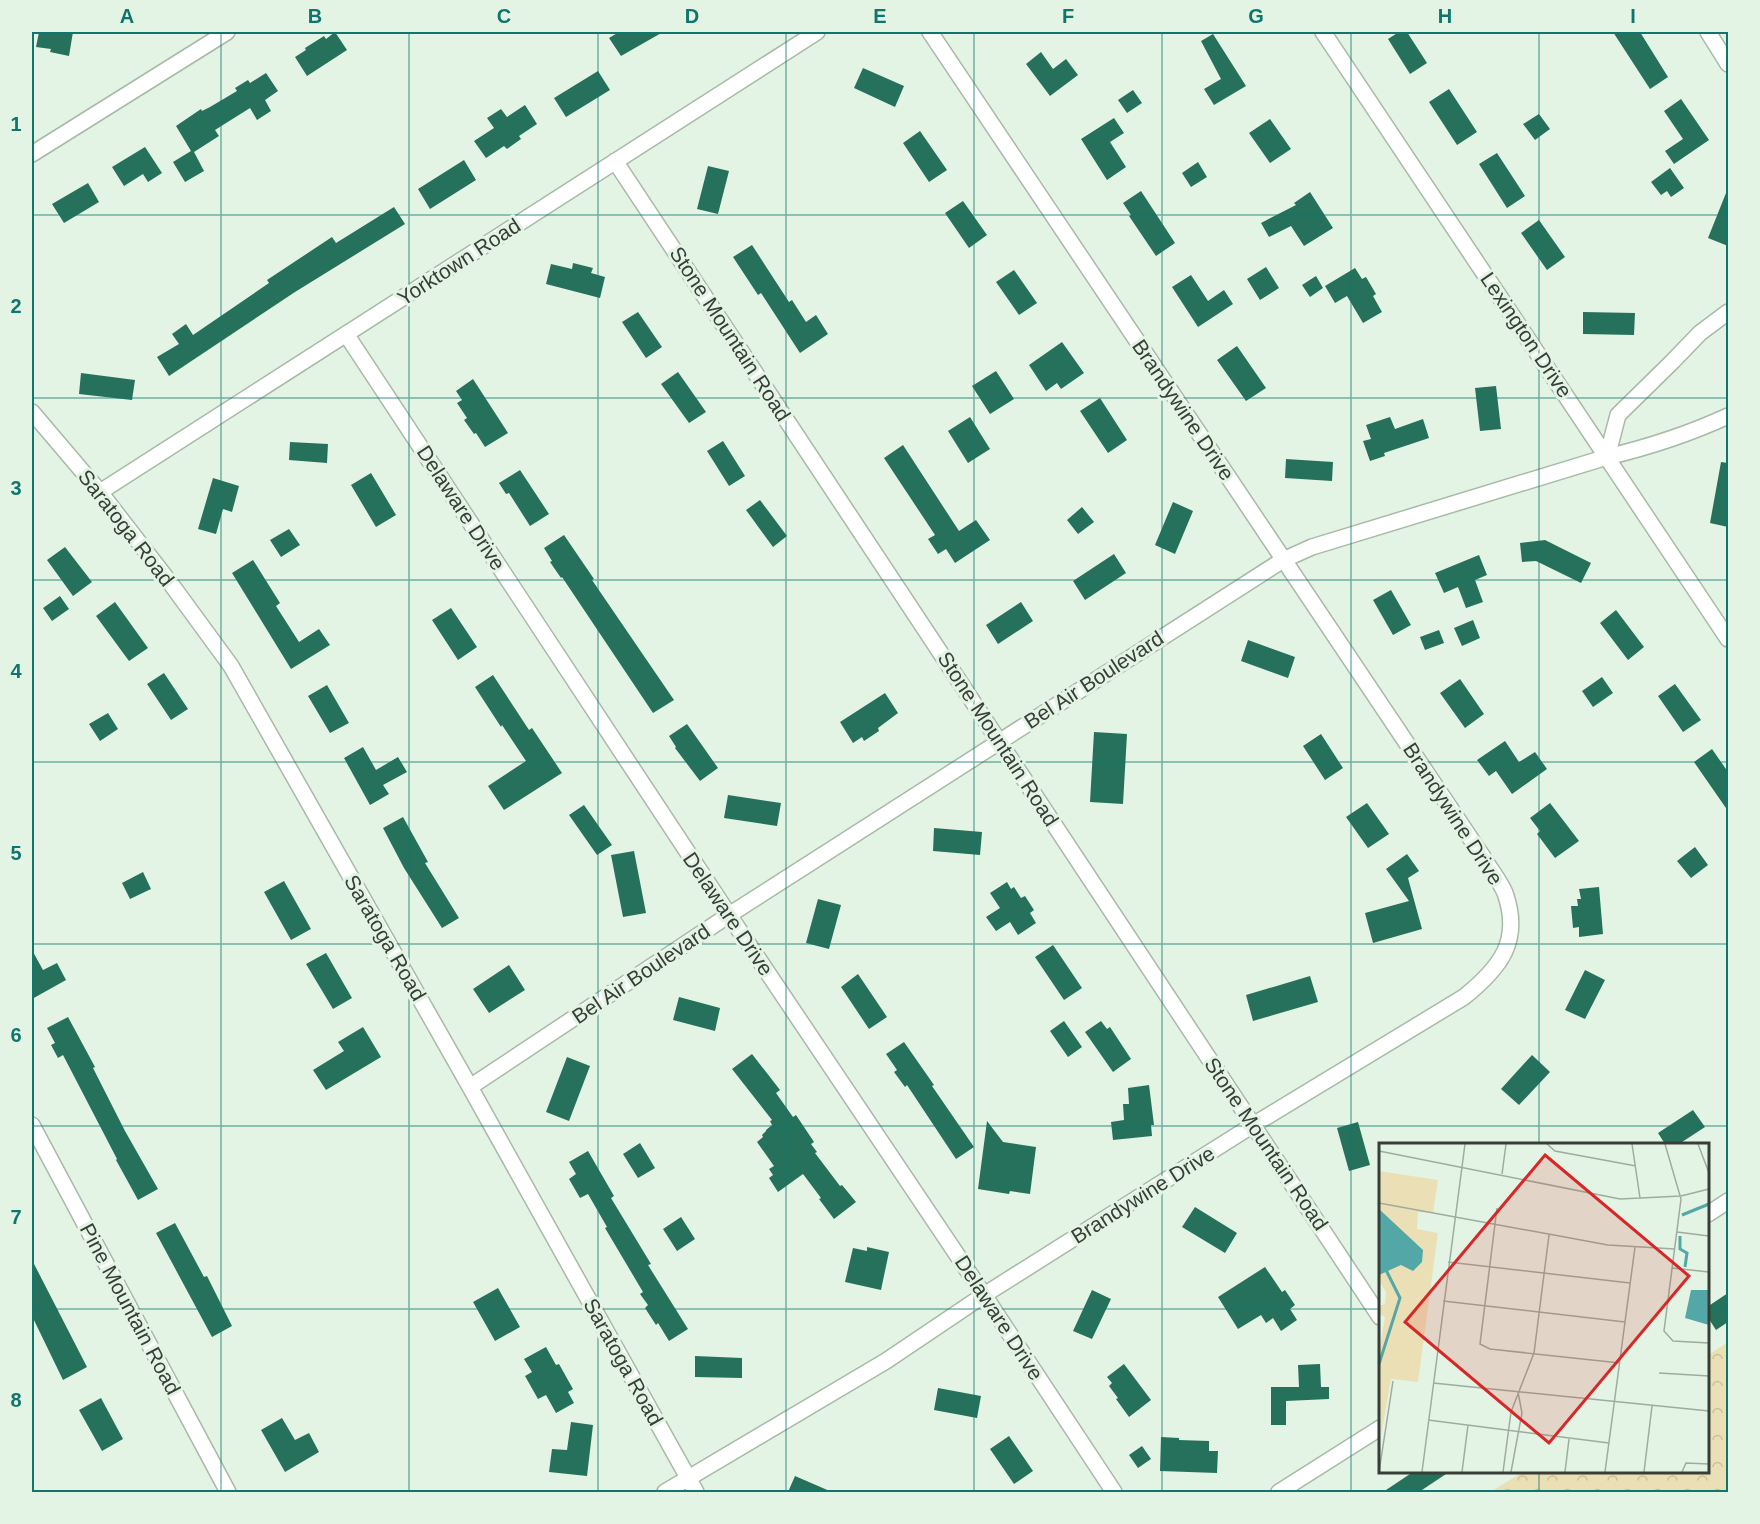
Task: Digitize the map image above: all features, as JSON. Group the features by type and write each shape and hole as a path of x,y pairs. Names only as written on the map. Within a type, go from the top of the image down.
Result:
{"street":[{"path":"33,149 227,32"},
{"name":"Yorktown Road","path":"100,492 817,32"},
{"name":"Brandywine Drive","path":"665,1492 692,1486 984,1295 1253,1125 1464,997 1498,965 1508,945 1511,915 1504,891 1483,857 930,32"},
{"name":"Lexington Drive","path":"1323,32 1728,639"},
{"path":"1708,32 1728,64"},
{"name":"Stone Mountain Road","path":"615,161 1379,1315"},
{"path":"1607,457 1618,415 1700,333 1728,312"},
{"name":"Delaware Drive","path":"346,334 729,915 1114,1492"},
{"name":"Saratoga Road","path":"32,412 100,492 231,666 470,1087 692,1486"},
{"name":"Bel Air Boulevard","path":"470,1087 729,915 1283,560 1324,544 1638,449 1699,429 1728,416"},
{"name":"Pine Mountain Road","path":"32,1125 228,1492"},
{"path":"1709,1213 1728,1201"},
{"path":"1279,1492 1379,1429"}],"green space":[{"path":"1728,1342 1728,1492 1490,1492 1521,1473 1709,1473 1709,1354"}],"building":[{"path":"39,32 73,32 69,56 50,52 51,49 36,47"},
{"path":"335,32 347,50 307,76 295,57 324,36 326,39"},
{"path":"619,32 663,32 621,56 609,38"},
{"path":"1399,32 1407,32 1427,63 1410,74 1388,39"},
{"path":"1613,32 1640,32 1668,77 1650,89"},
{"path":"1213,34 1246,86 1214,105 1204,89 1221,79 1201,41"},
{"path":"1041,52 1053,69 1066,59 1078,75 1050,96 1026,64"},
{"path":"863,68 904,86 895,107 854,88"},
{"path":"598,71 610,90 566,117 554,98"},
{"path":"266,73 278,91 265,100 271,111 257,120 250,108 215,130 219,136 194,152 204,171 185,182 173,162 191,151 176,126 201,109 202,111 210,107 237,91 235,88 248,80 250,83"},
{"path":"1449,89 1477,132 1457,145 1429,102"},
{"path":"1133,90 1142,103 1127,113 1118,100"},
{"path":"1681,99 1709,140 1674,164 1665,151 1683,139 1664,111"},
{"path":"525,105 537,124 519,136 521,139 507,149 504,146 486,158 474,141 494,128 487,118 501,109 507,117"},
{"path":"1539,114 1550,129 1535,140 1523,124"},
{"path":"1114,118 1124,133 1110,142 1126,167 1107,180 1081,139"},
{"path":"1270,119 1291,149 1270,163 1249,133"},
{"path":"920,131 947,170 929,182 903,143"},
{"path":"145,147 162,173 148,182 143,174 124,186 112,167"},
{"path":"1497,153 1525,196 1507,208 1479,164"},
{"path":"464,160 476,180 430,209 418,189"},
{"path":"1198,162 1207,177 1191,187 1182,173"},
{"path":"708,166 729,171 718,214 697,209"},
{"path":"1670,168 1684,188 1671,197 1667,191 1661,195 1651,182"},
{"path":"88,183 99,202 64,223 52,204"},
{"path":"1728,188 1728,246 1708,238"},
{"path":"1141,191 1175,243 1156,256 1123,203"},
{"path":"1310,192 1333,228 1304,246 1291,226 1269,237 1261,223 1296,205 1294,203"},
{"path":"963,201 987,235 969,248 945,213"},
{"path":"394,207 405,224 295,292 169,376 157,357 179,344 172,334 186,324 193,335 269,283 267,280 332,237 336,243"},
{"path":"1539,220 1565,257 1547,270 1521,233"},
{"path":"752,245 789,302 792,300 806,322 816,315 828,334 800,353 761,293 758,295 733,257"},
{"path":"573,263 593,268 591,273 605,277 600,298 546,284 551,264 572,269"},
{"path":"1266,267 1279,288 1260,300 1247,279"},
{"path":"1355,268 1362,279 1366,277 1376,294 1373,296 1382,312 1363,323 1347,296 1335,303 1325,286"},
{"path":"1014,270 1037,303 1019,315 996,282"},
{"path":"1191,275 1208,301 1224,290 1233,304 1198,327 1172,287"},
{"path":"1316,276 1323,288 1310,297 1302,285"},
{"path":"638,312 662,347 646,358 622,322"},
{"path":"1583,312 1635,313 1634,335 1583,334"},
{"path":"1062,342 1084,373 1061,389 1057,383 1046,391 1029,365"},
{"path":"1237,346 1266,388 1246,401 1217,360"},
{"path":"996,371 1014,399 990,414 972,386"},
{"path":"678,372 706,412 689,423 661,384"},
{"path":"81,373 135,380 132,400 79,394"},
{"path":"473,379 508,433 485,447 464,420 467,418 457,403 462,400 456,391"},
{"path":"1496,386 1501,429 1480,431 1475,388"},
{"path":"1100,398 1127,440 1108,453 1080,411"},
{"path":"970,417 990,449 968,463 948,431"},
{"path":"1390,417 1395,429 1423,419 1429,438 1384,453 1385,456 1370,461 1363,441 1371,439 1366,425"},
{"path":"723,441 745,476 729,486 707,451"},
{"path":"290,442 328,444 327,463 289,460"},
{"path":"903,445 959,531 976,520 990,540 955,563 946,549 938,554 928,539 935,535 884,458"},
{"path":"1286,459 1333,462 1332,481 1285,478"},
{"path":"1721,462 1728,463 1728,527 1710,523"},
{"path":"520,470 549,514 530,526 509,493 506,494 499,483"},
{"path":"371,473 396,515 376,527 351,485"},
{"path":"213,478 239,486 232,512 223,509 216,534 198,529"},
{"path":"760,500 787,536 773,547 746,510"},
{"path":"1173,502 1193,511 1175,554 1155,545"},
{"path":"1082,507 1094,522 1078,534 1067,520"},
{"path":"289,529 300,545 281,557 270,540"},
{"path":"564,535 674,700 653,713 550,562 552,561 544,548"},
{"path":"1545,540 1591,563 1581,583 1536,561 1522,562 1520,543"},
{"path":"65,547 92,582 73,596 47,560"},
{"path":"1114,554 1126,573 1085,600 1073,581"},
{"path":"1479,555 1487,575 1475,580 1483,602 1466,608 1458,587 1444,593 1435,573"},
{"path":"253,560 280,603 276,606 299,642 319,629 330,645 291,669 232,573"},
{"path":"1391,590 1411,625 1393,635 1373,600"},
{"path":"60,596 69,609 52,621 43,608"},
{"path":"115,602 148,648 129,661 96,616"},
{"path":"1021,602 1033,621 998,644 986,625"},
{"path":"451,608 477,647 458,660 432,620"},
{"path":"1616,610 1644,647 1628,660 1600,623"},
{"path":"1473,620 1480,638 1462,646 1454,628"},
{"path":"1439,630 1444,643 1425,650 1420,637"},
{"path":"1248,640 1295,657 1288,678 1241,661"},
{"path":"164,673 188,709 171,720 147,684"},
{"path":"493,675 529,730 532,728 562,773 504,810 488,786 526,761 475,687"},
{"path":"1602,677 1613,693 1593,707 1582,691"},
{"path":"1460,679 1484,714 1465,728 1440,693"},
{"path":"1675,684 1701,720 1683,732 1658,696"},
{"path":"327,685 349,723 330,733 308,696"},
{"path":"885,693 898,713 878,728 879,731 864,741 862,737 853,743 840,722"},
{"path":"108,713 118,729 100,741 89,724"},
{"path":"687,724 718,768 700,781 675,748 669,736"},
{"path":"1094,732 1127,734 1123,804 1090,802"},
{"path":"1321,734 1343,768 1325,780 1303,746"},
{"path":"1505,741 1519,762 1535,752 1547,769 1512,794 1496,771 1489,776 1477,760"},
{"path":"363,747 376,770 398,757 407,772 383,785 389,794 370,805 344,758"},
{"path":"1712,749 1728,772 1728,811 1694,762"},
{"path":"728,795 781,803 777,826 724,818"},
{"path":"1367,803 1389,834 1368,848 1346,817"},
{"path":"1550,803 1579,841 1555,858 1537,834 1540,831 1530,818"},
{"path":"584,805 612,845 597,855 569,815"},
{"path":"403,817 428,862 425,863 459,918 442,928 404,868 383,828"},
{"path":"934,828 982,832 980,855 933,851"},
{"path":"1695,847 1708,865 1691,878 1677,861"},
{"path":"634,851 646,913 623,917 611,855"},
{"path":"1407,854 1419,871 1408,878 1422,929 1373,943 1365,913 1409,901 1386,869"},
{"path":"143,872 151,889 130,899 122,883"},
{"path":"284,881 311,929 291,940 264,892"},
{"path":"1007,882 1011,889 1014,887 1021,898 1025,896 1034,910 1030,913 1036,923 1018,935 1010,922 996,931 986,917 1000,908 990,893"},
{"path":"1599,887 1603,934 1579,937 1579,927 1573,928 1571,906 1578,906 1577,899 1581,899 1579,889"},
{"path":"818,899 841,905 829,949 806,943"},
{"path":"1053,945 1082,988 1064,1000 1035,957"},
{"path":"32,950 43,970 57,963 66,980 32,999"},
{"path":"326,953 352,998 333,1009 306,964"},
{"path":"509,965 525,990 489,1013 473,989"},
{"path":"1585,970 1605,980 1585,1019 1565,1010"},
{"path":"858,974 887,1017 869,1029 841,987"},
{"path":"1310,976 1318,1002 1253,1021 1246,995"},
{"path":"679,997 720,1008 715,1031 673,1020"},
{"path":"68,1017 125,1131 158,1189 138,1200 63,1055 58,1058 51,1045 55,1043 47,1028"},
{"path":"1064,1021 1082,1047 1068,1057 1050,1031"},
{"path":"1101,1021 1107,1029 1110,1027 1131,1059 1113,1072 1085,1032"},
{"path":"363,1027 381,1057 326,1090 313,1070 344,1051 338,1042"},
{"path":"904,1042 974,1147 956,1159 907,1085 905,1087 894,1072 897,1070 886,1054"},
{"path":"752,1054 780,1090 776,1093 793,1117 796,1115 814,1142 811,1144 817,1152 815,1153 840,1186 842,1185 856,1202 834,1219 803,1174 778,1192 769,1178 773,1175 769,1169 774,1166 757,1142 772,1125 770,1121 772,1120 732,1069"},
{"path":"1532,1055 1550,1072 1519,1105 1501,1089"},
{"path":"567,1057 590,1066 569,1121 546,1112"},
{"path":"1149,1085 1154,1125 1151,1125 1152,1136 1113,1140 1111,1122 1124,1120 1123,1104 1129,1104 1128,1088"},
{"path":"1693,1110 1705,1127 1681,1143 1664,1143 1658,1133"},
{"path":"987,1121 1003,1142 1036,1147 1030,1194 1010,1191 1009,1194 978,1189"},
{"path":"1358,1122 1370,1165 1349,1171 1337,1128"},
{"path":"640,1143 655,1168 638,1178 623,1154"},
{"path":"588,1151 614,1196 611,1198 651,1264 648,1265 688,1329 669,1341 645,1308 648,1305 640,1294 643,1292 605,1228 607,1227 588,1194 580,1198 569,1179 576,1174 569,1162"},
{"path":"1195,1207 1237,1233 1225,1253 1182,1227"},
{"path":"681,1217 695,1239 677,1251 663,1229"},
{"path":"175,1223 204,1277 207,1276 232,1326 212,1337 156,1233"},
{"path":"867,1247 889,1252 881,1290 845,1282 853,1248 867,1251"},
{"path":"32,1260 87,1367 63,1380 32,1316"},
{"path":"1265,1267 1282,1292 1285,1290 1295,1305 1290,1309 1297,1320 1281,1331 1273,1318 1266,1323 1261,1315 1238,1329 1218,1297"},
{"path":"498,1288 520,1327 495,1341 473,1302"},
{"path":"1092,1290 1111,1299 1092,1339 1073,1331"},
{"path":"1728,1293 1728,1322 1716,1330 1709,1319 1709,1306"},
{"path":"546,1347 573,1389 568,1392 574,1403 556,1413 546,1395 538,1399 525,1376 532,1372 524,1359"},
{"path":"695,1356 742,1358 742,1378 695,1377"},
{"path":"1124,1364 1151,1400 1129,1417 1116,1399 1118,1398 1109,1386 1112,1383 1107,1377"},
{"path":"1320,1364 1321,1387 1329,1387 1329,1399 1286,1401 1286,1425 1271,1425 1271,1387 1299,1387 1298,1365"},
{"path":"938,1388 981,1396 977,1418 934,1410"},
{"path":"101,1398 123,1439 102,1451 79,1410"},
{"path":"282,1418 295,1440 309,1433 319,1452 285,1472 261,1430"},
{"path":"571,1422 593,1425 587,1476 549,1472 552,1449 567,1450"},
{"path":"1009,1436 1033,1471 1014,1484 990,1449"},
{"path":"1161,1437 1209,1441 1209,1451 1218,1451 1217,1473 1160,1471"},
{"path":"1142,1446 1151,1459 1138,1468 1129,1455"},
{"path":"1412,1473 1448,1473 1419,1492 1383,1492"},
{"path":"795,1476 832,1492 788,1492"}]}
